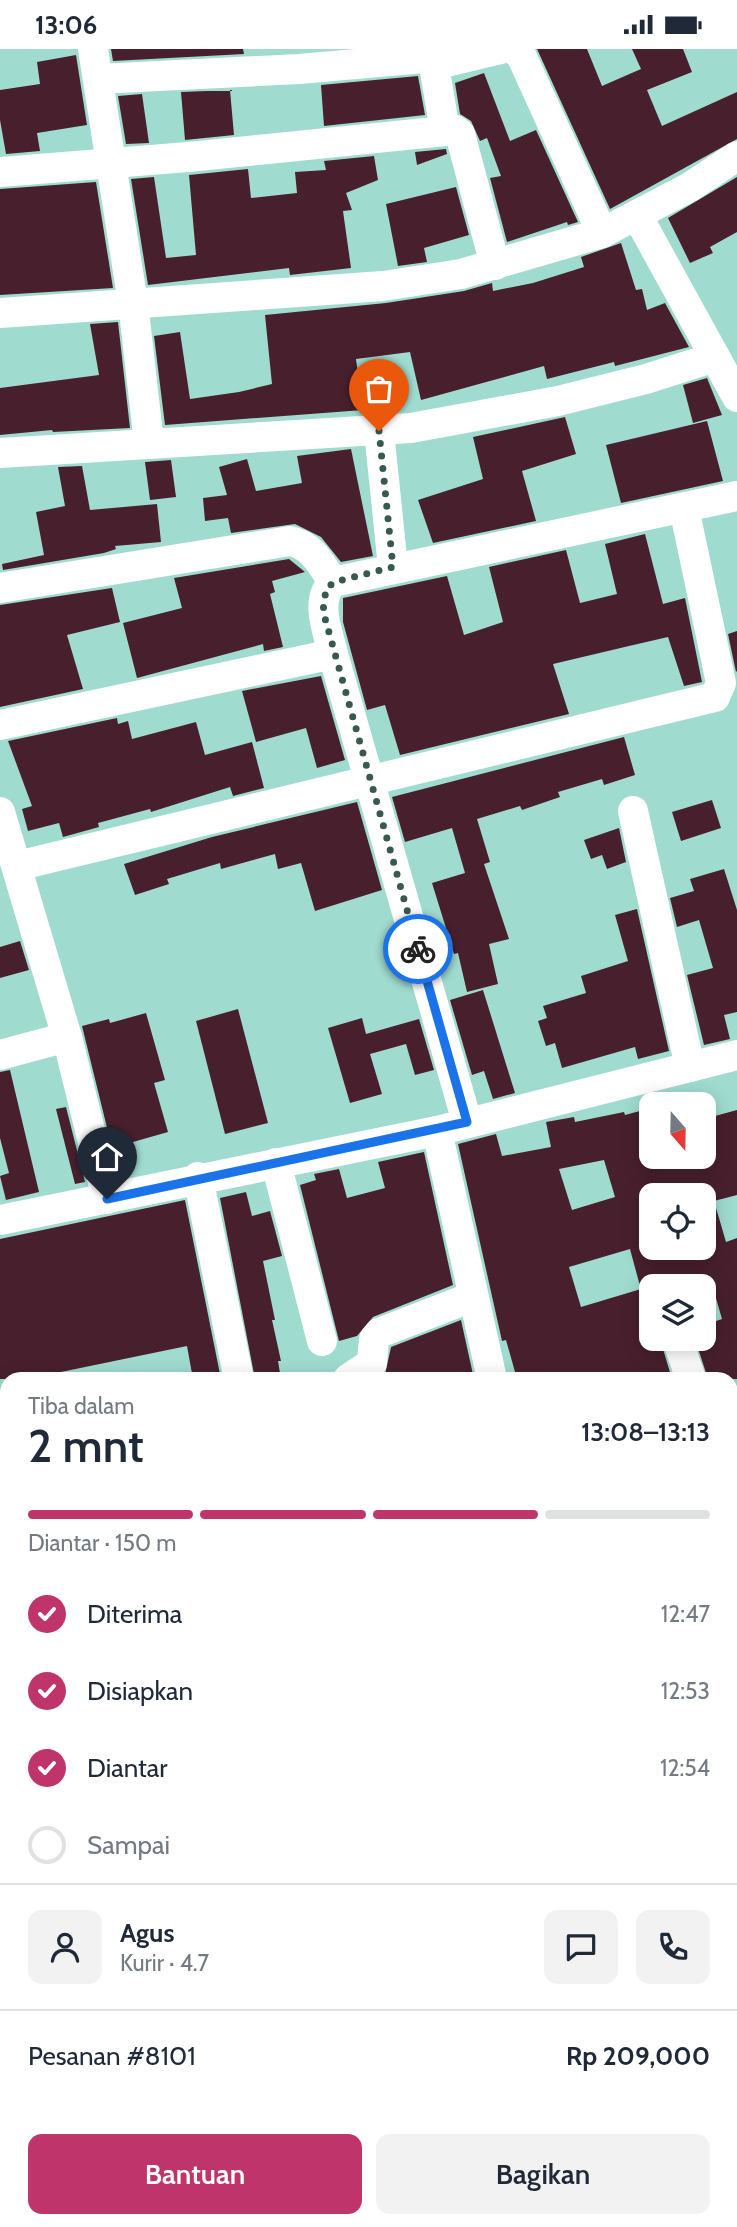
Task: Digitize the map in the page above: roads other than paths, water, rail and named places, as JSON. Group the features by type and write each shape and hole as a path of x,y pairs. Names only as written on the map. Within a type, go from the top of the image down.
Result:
{"street":[{"path":"93,49 133,303 149,443"},
{"path":"434,65 501,49"},
{"path":"513,49 521,55 602,233"},
{"path":"98,79 299,69 424,58 434,65 445,131"},
{"path":"0,172 455,130 460,134 495,265"},
{"path":"0,313 383,286 461,274 602,233 638,217 737,156"},
{"path":"638,217 737,397"},
{"path":"0,453 379,431 558,401 646,379 715,357"},
{"path":"379,431 393,567"},
{"path":"467,1122 333,654 323,611 326,589 334,582 393,567 737,496"},
{"path":"17,866 715,697 721,684 684,508"},
{"path":"0,588 290,541 302,543 312,551 334,582"},
{"path":"0,725 333,654"},
{"path":"0,811 67,1037 107,1199"},
{"path":"633,811 690,1067"},
{"path":"0,1055 67,1037"},
{"path":"0,1220 107,1199 198,1177 436,1131 737,1055"},
{"path":"436,1131 490,1372"},
{"path":"276,1163 322,1341"},
{"path":"198,1177 237,1372"},
{"path":"359,1372 373,1363 374,1339 379,1333 472,1297"},
{"path":"681,1351 689,1372"}]}
